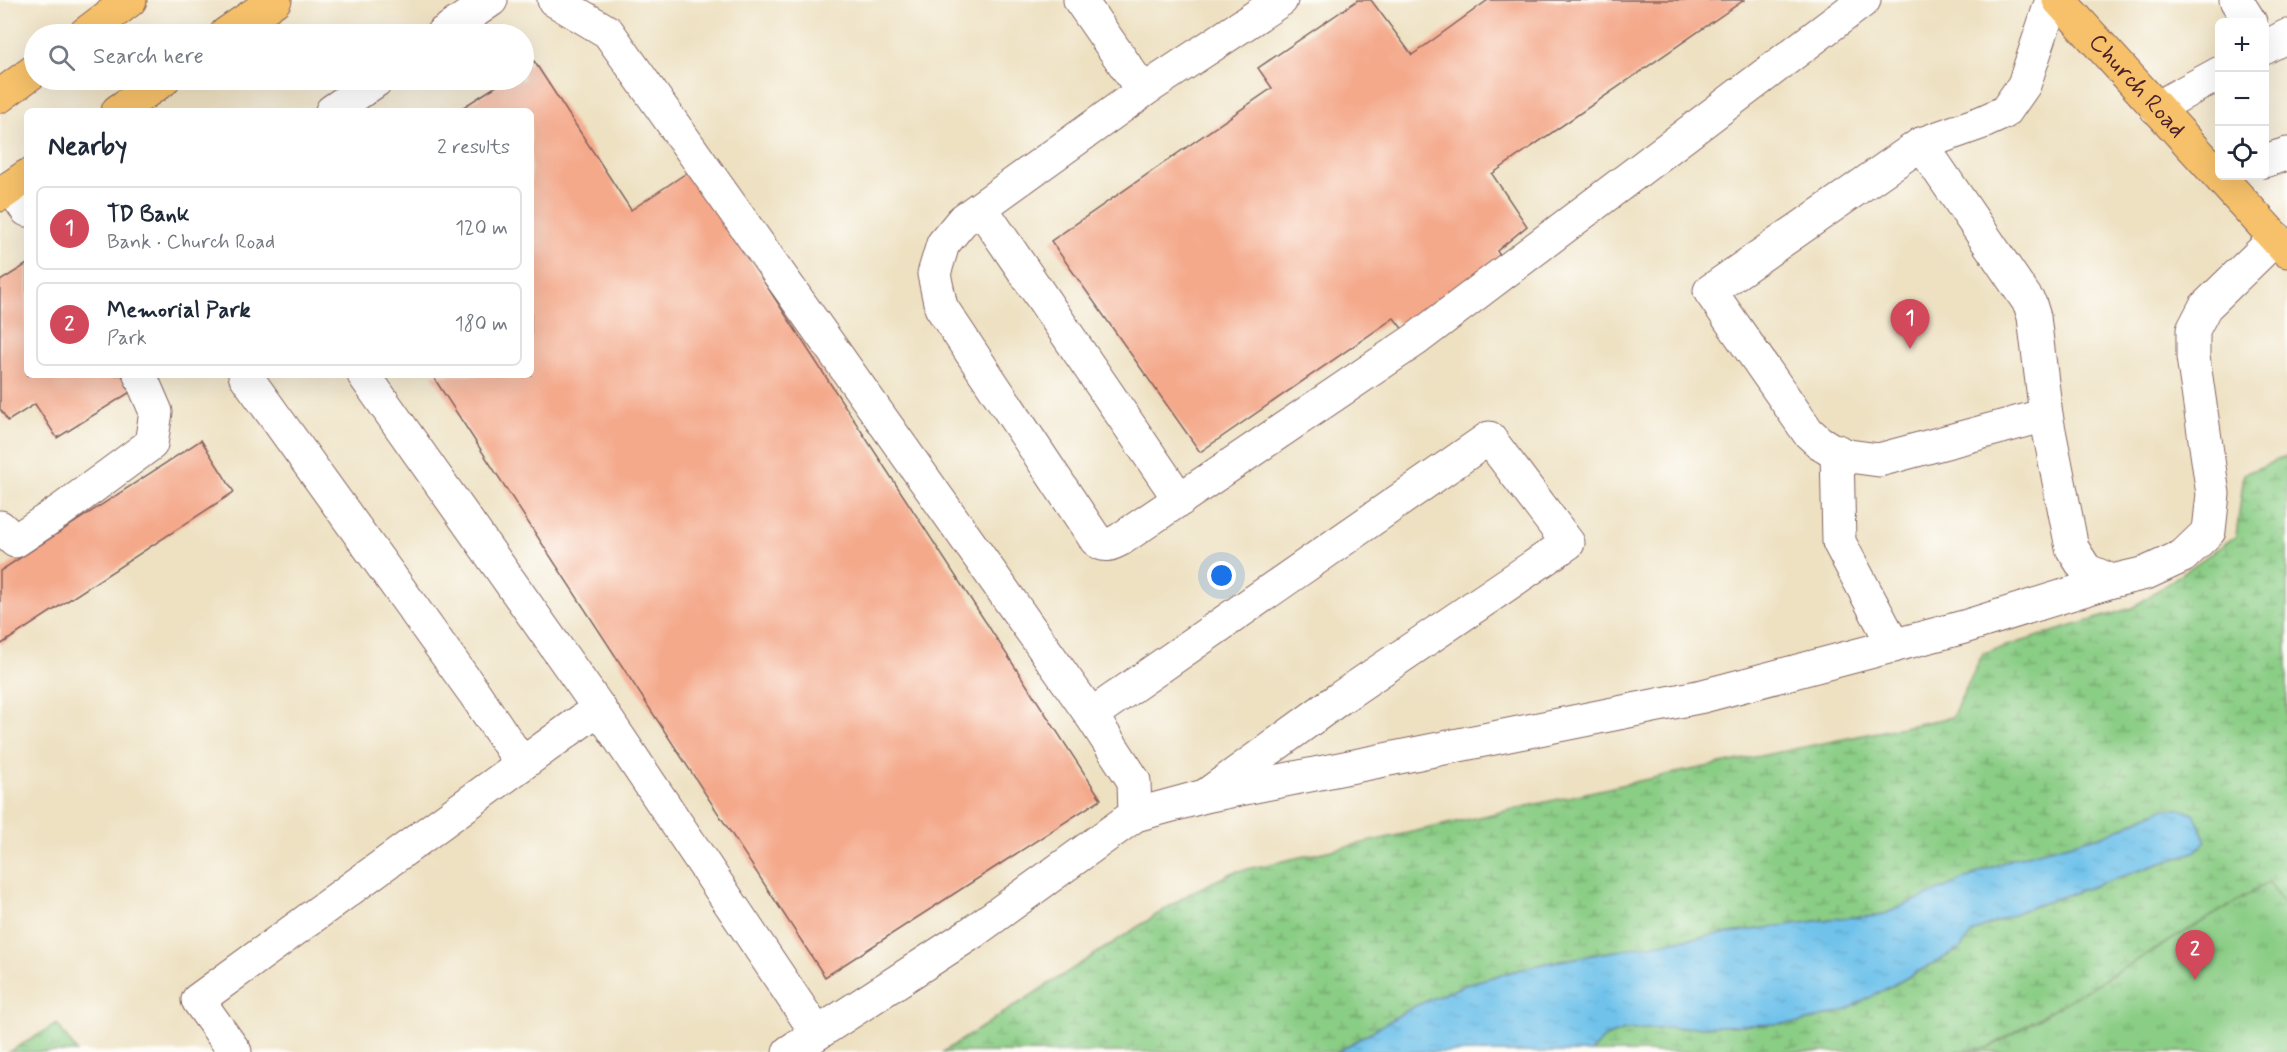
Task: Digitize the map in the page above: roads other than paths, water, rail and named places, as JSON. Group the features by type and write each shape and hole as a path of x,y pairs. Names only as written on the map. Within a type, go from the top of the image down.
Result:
{"main road":[{"path":"98,24 130,0"},
{"path":"240,24 275,0"},
{"name":"Church Road","path":"2059,0 2156,108 2215,163"},
{"path":"0,96 24,78"},
{"path":"122,108 148,90"},
{"name":"Church Road","path":"2233,180 2282,245"}],"lane":[{"path":"456,24 491,0"},
{"path":"554,0 608,32 1091,715 1134,781 1135,815"},
{"path":"1080,0 1143,91"},
{"path":"1281,0 1143,91 962,221 943,243 934,274 941,307 1101,545 1109,545 1121,540 1416,340 1864,0"},
{"path":"2046,415 1879,460 1865,459 1837,451 1819,442 1808,432 1710,291 1921,144 1983,122 2005,111 2024,85 2052,0"},
{"path":"2236,0 2250,18"},
{"path":"2156,108 2215,76"},
{"path":"336,108 362,90"},
{"path":"1921,144 2030,304 2034,317 2046,415 2072,548 2086,570 2112,581"},
{"path":"2269,160 2287,154"},
{"path":"981,208 1180,500"},
{"path":"789,1052 970,933 1135,815 1205,796 1704,696 1964,627 2112,581 2146,573 2183,556 2209,531 2213,494 2193,357 2193,330 2205,307 2282,245"},
{"path":"5,540 63,509 151,444 156,412 141,378"},
{"path":"247,378 475,694 522,764"},
{"path":"366,378 599,708 817,1034"},
{"path":"1091,715 1489,438 1568,543 1340,698 1205,796"},
{"path":"1837,451 1839,542 1894,646"},
{"path":"235,1052 198,999 599,708"}],"water":[{"path":"2162,809 2179,809 2194,813 2206,842 2194,852 2023,910 1973,932 1960,949 1845,1011 1799,1023 1624,1030 1605,1037 1591,1052 1337,1052 1413,1007 1470,983 1537,965 1672,941 1838,918 1880,916 2011,859 2108,834"}],"place":[{"name":"TD Bank","path":"1910,349"},
{"name":"Memorial Park","path":"2195,980"}]}
